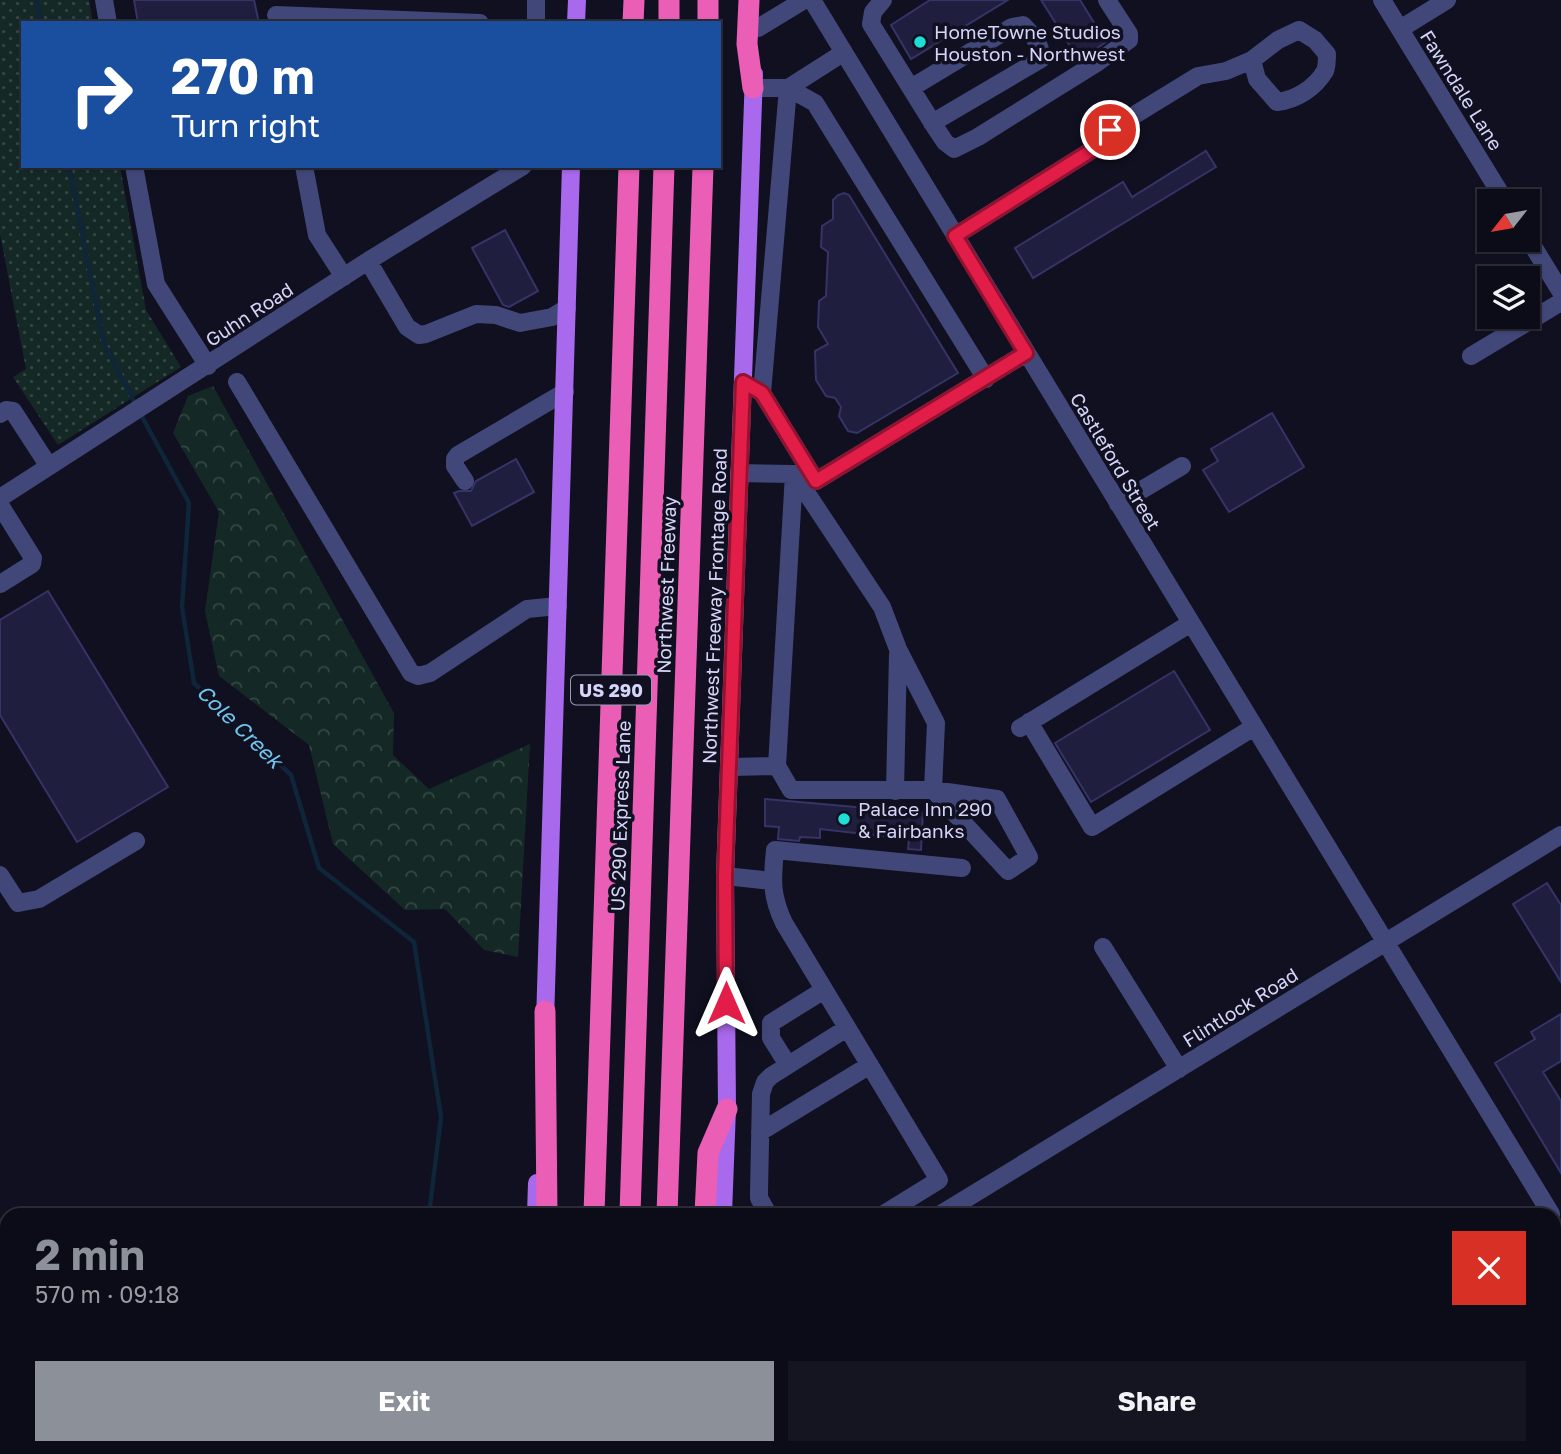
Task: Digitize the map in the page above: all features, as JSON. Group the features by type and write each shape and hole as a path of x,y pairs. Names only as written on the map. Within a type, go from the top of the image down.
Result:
{"highway":[{"path":"634,0 634,21"},
{"path":"668,21 669,0"},
{"path":"708,0 708,21"},
{"path":"749,0 747,44 753,88"},
{"name":"US 290","path":"594,1208 629,168"},
{"name":"US 290 Express Lane","path":"629,1208 664,168"},
{"name":"Northwest Freeway","path":"667,1208 703,168"},
{"path":"545,1011 547,1208"},
{"path":"705,1208 708,1153 727,1109"}],"main road":[{"path":"576,21 577,0"},
{"name":"Northwest Freeway Frontage Road","path":"723,1208 727,1109 725,876 753,88 759,0"},
{"path":"536,1208 545,1011 571,168"}],"street":[{"path":"104,0 108,21"},
{"path":"536,0 536,21"},
{"path":"758,28 804,0"},
{"name":"Castleford Street","path":"812,0 1547,1208"},
{"path":"883,0 873,12 871,24 932,123 945,142 954,149 1129,40 1129,34 1107,0"},
{"name":"Fawndale Lane","path":"1382,0 1498,189"},
{"path":"1400,29 1447,0"},
{"path":"275,13 439,21"},
{"path":"911,88 1012,27 1023,25 1032,33 1041,59 932,123"},
{"path":"955,236 1100,145 1110,130 1198,76 1226,71 1252,61 1278,40 1299,30 1315,40 1327,54 1326,70 1310,88 1292,100 1277,102 1256,79 1252,61"},
{"path":"788,88 843,53"},
{"path":"753,88 788,88 814,103 986,379"},
{"path":"762,393 788,88"},
{"path":"134,168 156,284 208,366"},
{"path":"304,168 317,234 344,277"},
{"name":"Guhn Road","path":"0,498 368,261 520,168"},
{"path":"1537,252 1561,292"},
{"path":"368,261 407,327 419,335 476,314 496,315 520,323 552,317 567,308"},
{"path":"1471,356 1561,302"},
{"path":"743,382 762,393 816,481 1026,353"},
{"path":"237,382 411,673 418,676 430,673 527,609 558,606"},
{"path":"465,481 455,466 458,455 565,392"},
{"path":"0,414 6,410 13,411 48,465"},
{"path":"1118,504 1182,466"},
{"path":"739,473 794,474"},
{"path":"794,474 777,766 790,790 933,790 997,799 1029,857 1008,871 933,790 936,723 898,649 881,607 794,474"},
{"path":"0,505 33,558 32,564 0,584"},
{"path":"1191,622 1024,725 1092,827 1254,727"},
{"path":"895,791 898,649"},
{"path":"730,767 777,766"},
{"name":"Flintlock Road","path":"952,1208 1386,942 1560,839"},
{"path":"0,875 18,903 39,899 136,841"},
{"path":"894,1208 939,1180 784,923 774,901 772,881 775,850 962,868"},
{"path":"725,876 772,881"},
{"path":"1103,947 1179,1069"},
{"path":"788,1065 771,1038 771,1023 824,990"},
{"path":"765,1208 759,1198 761,1094 765,1082 847,1028"},
{"path":"760,1132 870,1065"},
{"path":"927,1188 939,1208"}],"green space":[{"path":"0,0 89,0 93,21 21,21 21,168 120,168 146,310 181,367 58,445 13,377 26,369 0,234"},
{"path":"213,386 394,713 393,755 429,789 530,744 518,957 484,950 445,909 405,910 333,844 309,745 219,676 205,611 219,512 173,433 188,396"}],"building":[{"path":"134,0 254,0 259,21 138,21"},
{"name":"HomeTowne Studios Houston - Northwest","path":"930,0 1008,0 911,59 891,25"},
{"name":"HomeTowne Studios Houston - Northwest","path":"1041,0 1080,0 1106,42 1079,60"},
{"path":"1206,151 1216,167 1033,278 1015,248 1123,182 1132,197"},
{"path":"844,193 849,195 958,373 857,433 848,431 839,416 841,407 835,398 826,396 816,380 815,351 828,344 818,327 819,301 826,296 828,252 821,247 822,226 833,219 833,200"},
{"path":"505,230 538,291 509,307 503,305 472,248"},
{"path":"1272,413 1304,467 1229,512 1203,470 1218,461 1211,449"},
{"path":"516,459 534,492 472,526 454,493 471,491 476,481"},
{"path":"48,591 168,787 77,842 0,715 0,620"},
{"path":"1174,671 1210,730 1091,802 1055,743"},
{"name":"Palace Inn 290 & Fairbanks","path":"765,799 923,813 921,850 908,849 909,839 820,829 820,838 800,837 799,841 778,839 779,827 765,826"},
{"path":"1547,883 1561,905 1561,982 1513,904"},
{"path":"1561,1014 1561,1061 1543,1072 1561,1101 1561,1173 1495,1063 1535,1039 1531,1032"}],"waterway":[{"name":"Cole Creek","path":"37,0 41,21"},
{"name":"Cole Creek","path":"69,168 104,344 136,405"},
{"name":"Cole Creek","path":"140,413 189,503 182,607 194,683 291,775 319,868 414,942 441,1117 430,1208"}],"place":[{"name":"HomeTowne Studios Houston - Northwest","path":"920,42"},
{"name":"Palace Inn 290 & Fairbanks","path":"844,819"}],"route":[{"path":"726,1003 725,876 743,382 762,393 816,481 1026,353 955,236 1100,145 1110,130"}]}
